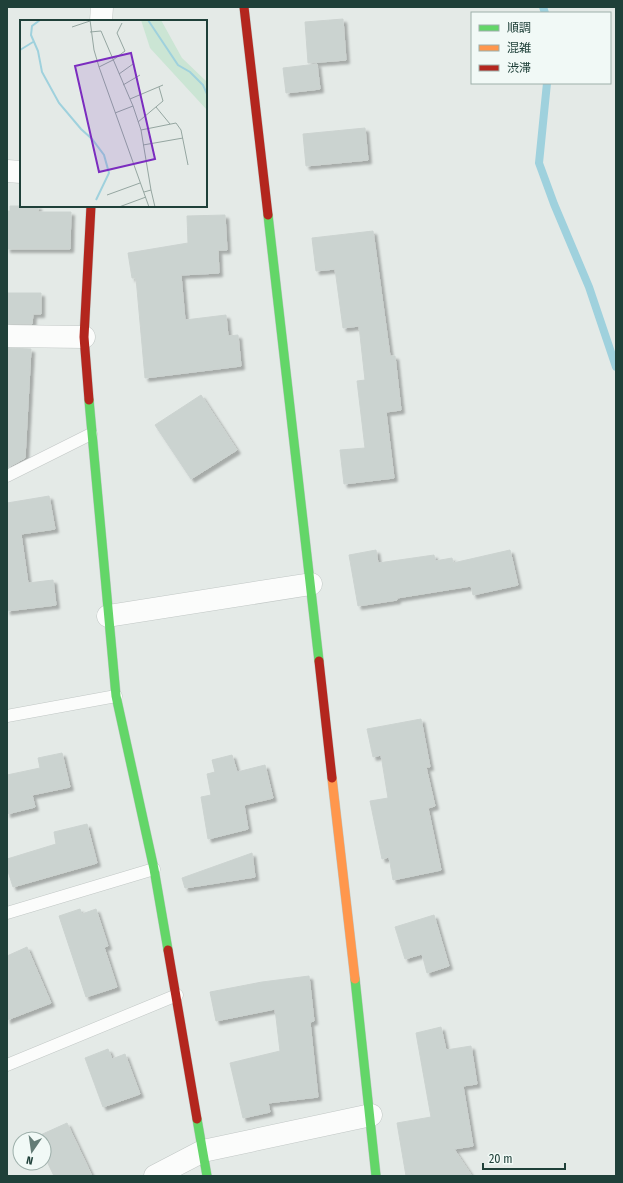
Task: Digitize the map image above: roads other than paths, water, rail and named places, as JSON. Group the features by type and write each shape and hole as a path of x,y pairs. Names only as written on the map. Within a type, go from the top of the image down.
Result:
{"street":[{"path":"101,20 102,7"},
{"path":"244,7 371,1115 376,1176"},
{"path":"7,171 20,172"},
{"path":"91,207 84,337 91,434 116,696 154,869 177,995 207,1176"},
{"path":"7,336 84,337"},
{"path":"108,616 311,584"},
{"path":"155,1176 202,1151 371,1115"}],"lane":[{"path":"7,476 91,434"},
{"path":"7,716 116,696"},
{"path":"7,913 154,869"},
{"path":"7,1065 177,995"}],"waterway":[{"path":"543,7 545,12"},
{"path":"547,84 539,163 554,204 589,287 616,367"}]}
